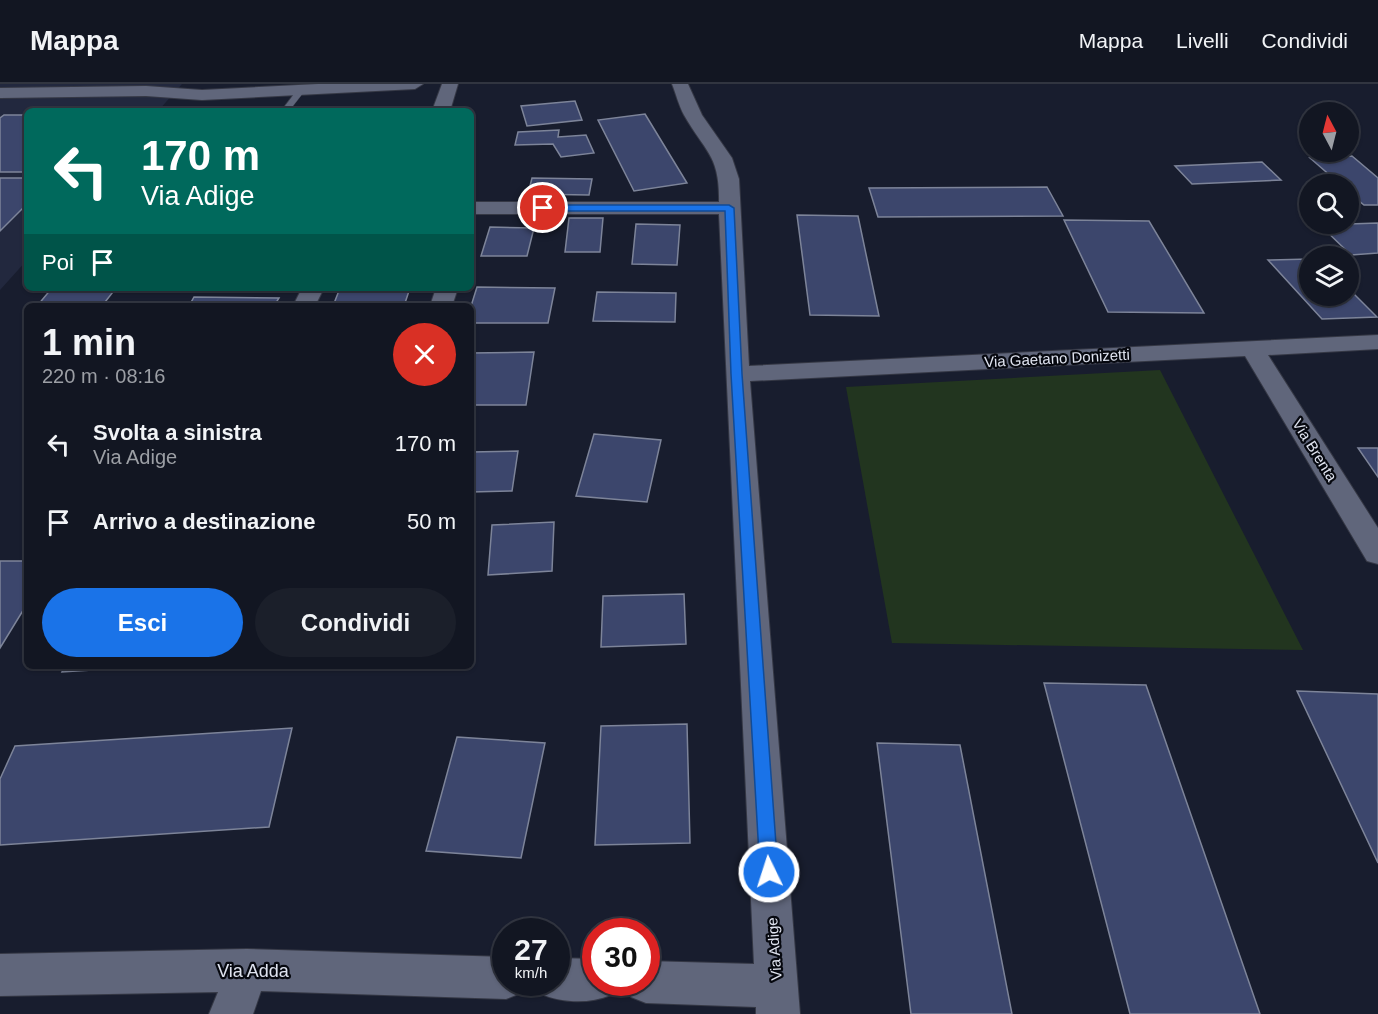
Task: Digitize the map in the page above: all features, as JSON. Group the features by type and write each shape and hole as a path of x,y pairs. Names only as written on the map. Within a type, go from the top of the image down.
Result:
{"street":[{"path":"0,93 146,91 202,95 415,84"},
{"path":"442,108 450,84"},
{"name":"Via Adige","path":"680,84 693,115 723,158 729,179 737,374 777,1000"},
{"path":"474,210 729,208"},
{"name":"Via Gaetano Donizetti","path":"737,374 1378,342"},
{"name":"Via Brenta","path":"1252,348 1378,553"},
{"path":"231,1014 247,970"},
{"name":"Via Adda","path":"0,975 247,970 492,978"},
{"path":"660,984 777,1000"}],"lane":[{"path":"287,108 303,88"}],"shaded area":[{"path":"0,84 182,84 161,108 24,108 24,263 0,290"}],"green space":[{"path":"1160,370 1303,650 892,643 846,387"}],"building":[{"path":"575,101 582,120 527,126 521,106"},
{"path":"645,114 687,183 634,191 598,120"},
{"path":"4,115 24,115 24,172 0,172 0,118"},
{"path":"559,130 558,137 586,135 594,153 561,157 553,144 515,145 518,132"},
{"path":"1262,162 1281,180 1192,184 1175,166"},
{"path":"1315,162 1359,162 1378,178 1378,205 1364,205 1359,201 1359,174 1328,174"},
{"path":"0,178 24,178 24,207 0,231"},
{"path":"532,178 592,179 589,195 528,194"},
{"path":"1047,187 1063,216 878,217 869,188"},
{"path":"797,215 858,216 879,316 810,315"},
{"path":"569,218 603,218 600,252 565,252"},
{"path":"1064,220 1149,221 1204,313 1108,312"},
{"path":"1378,223 1378,253 1359,254 1359,246 1342,246 1329,234 1359,234 1359,224"},
{"path":"636,224 680,225 677,265 632,264"},
{"path":"490,227 534,228 527,256 481,256"},
{"path":"1299,259 1299,294 1268,260"},
{"path":"477,287 555,288 548,323 474,323 474,303 472,303"},
{"path":"50,291 114,291 104,303 40,303"},
{"path":"339,291 409,291 405,303 334,303"},
{"path":"597,292 676,293 675,322 593,321"},
{"path":"194,297 279,298 276,303 191,303"},
{"path":"1359,299 1377,317 1322,319 1310,306 1359,306"},
{"path":"534,352 526,405 474,405 474,353"},
{"path":"594,434 661,440 647,502 576,496"},
{"path":"1358,448 1378,448 1378,477"},
{"path":"518,451 512,491 474,492 474,452"},
{"path":"554,522 552,571 488,575 492,525"},
{"path":"0,561 24,561 24,609 0,648"},
{"path":"684,594 686,644 601,647 603,596"},
{"path":"64,669 110,669 62,672"},
{"path":"1044,683 1146,685 1260,1014 1130,1014"},
{"path":"1297,691 1378,694 1378,863"},
{"path":"687,724 690,843 595,845 601,726"},
{"path":"292,728 269,827 0,845 0,779 15,746"},
{"path":"457,737 545,743 521,858 426,851"},
{"path":"877,743 960,745 1012,1014 911,1014"}],"route":[{"path":"543,208 729,208 737,374 769,872"}]}
